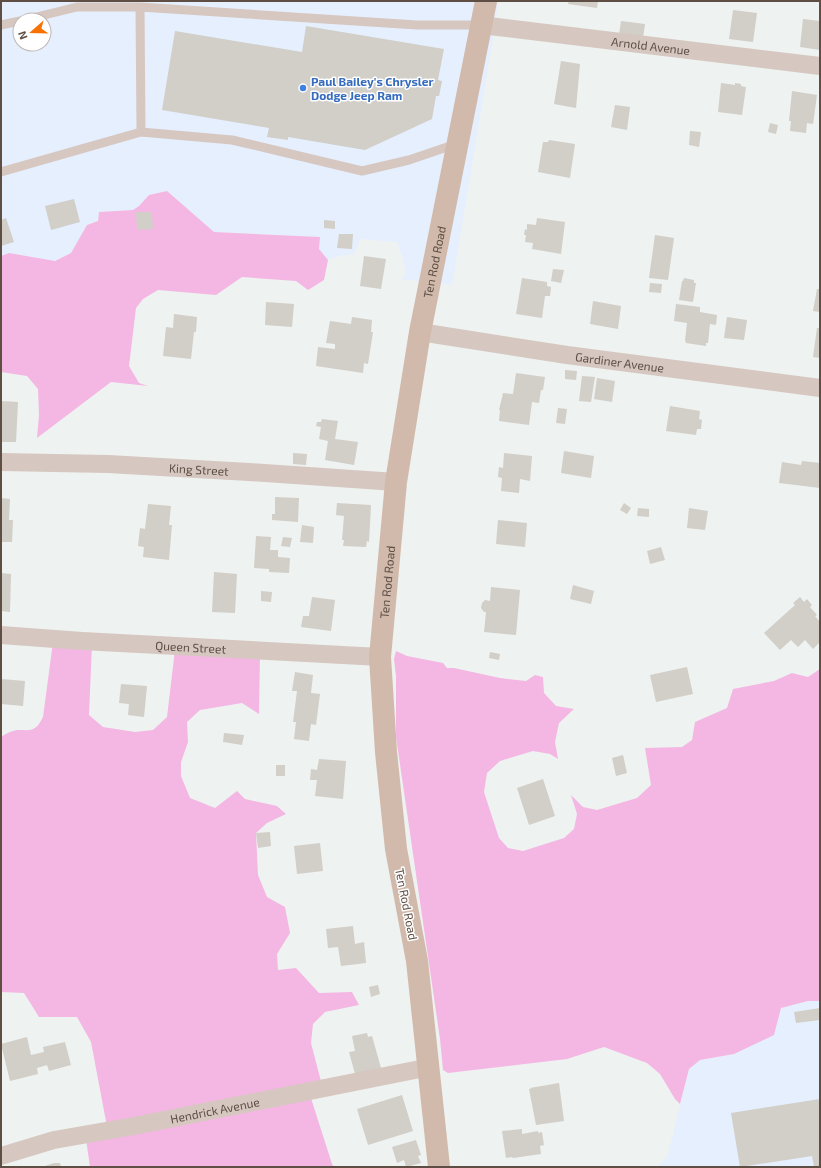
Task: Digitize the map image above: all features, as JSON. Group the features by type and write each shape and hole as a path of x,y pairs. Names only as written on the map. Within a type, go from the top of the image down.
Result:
{"main road":[{"name":"Ten Rod Road","path":"439,1167 430,1067 417,961 396,849 386,752 380,657 396,482 420,332 486,1"}],"street":[{"name":"Arnold Avenue","path":"481,25 820,66"},
{"name":"Gardiner Avenue","path":"420,332 567,355 820,388"},
{"name":"King Street","path":"1,462 108,464 396,482"},
{"name":"Queen Street","path":"1,635 82,641 380,657"},
{"name":"Hendrick Avenue","path":"1,1156 54,1140 156,1122 430,1067"}],"lane":[{"path":"52,13 77,7 140,7 417,25 481,25"},
{"path":"140,7 141,132"},
{"path":"1,26 12,23"},
{"path":"1,172 141,132 232,140 362,170 409,160 458,143"}],"shaded area":[{"path":"1,1 498,1 452,285 401,279 406,273 397,242 360,239 354,254 328,260 319,249 319,237 214,232 167,191 149,195 133,210 99,212 98,221 87,225 71,253 55,261 9,253 1,256"},
{"path":"167,191 214,232 320,237 319,249 328,260 324,280 308,290 296,281 242,277 216,295 158,290 143,299 136,308 129,366 139,383 148,386 111,382 37,438 39,415 38,389 27,376 1,372 1,256 9,253 55,261 71,253 87,225 98,221 99,212 133,210 149,195"},
{"path":"53,642 92,644 89,715 103,727 135,732 153,730 167,717 175,650 260,653 259,714 242,703 200,710 187,722 188,742 181,762 181,776 190,798 215,808 237,791 245,799 277,806 286,814 267,823 256,833 258,875 267,897 285,907 290,933 277,954 278,970 296,968 319,993 352,992 359,1005 325,1012 313,1024 311,1043 323,1089 310,1095 334,1167 90,1167 86,1139 108,1132 91,1042 77,1017 39,1017 24,993 1,992 1,737 15,730 32,729 36,727 43,717"},
{"path":"396,651 407,656 443,663 447,668 454,668 500,678 526,681 535,675 543,677 544,693 556,706 574,709 559,723 555,742 558,759 550,754 533,751 500,761 487,773 484,792 499,838 508,848 523,851 564,838 574,829 577,814 571,795 583,807 597,810 637,798 651,785 645,748 682,747 692,740 695,722 727,708 733,689 774,681 792,673 808,677 820,669 820,1001 808,1001 781,1008 774,1035 734,1054 700,1060 689,1069 680,1104 675,1099 660,1074 647,1063 604,1047 567,1059 448,1073 443,1070 440,1039 396,737 396,676 394,659"},
{"path":"808,1001 820,1001 820,1167 657,1167 668,1155 689,1069 700,1060 734,1054 781,1008"}],"building":[{"path":"569,1 598,1 597,8 568,4"},
{"path":"733,10 757,13 753,42 729,39"},
{"path":"803,19 820,21 820,50 800,47"},
{"path":"621,21 645,24 643,38 619,35"},
{"name":"Paul Bailey's Chrysler Dodge Jeep Ram","path":"306,26 444,49 438,80 442,81 439,96 436,96 432,119 365,150 288,137 288,140 267,137 269,128 162,110 175,31 302,52"},
{"path":"561,61 580,64 576,108 554,104"},
{"path":"721,83 735,85 735,83 746,87 742,115 718,112"},
{"path":"792,91 817,95 813,124 807,123 806,133 790,131 791,121 789,121"},
{"path":"615,105 630,107 627,130 611,127"},
{"path":"770,123 778,125 776,134 768,132"},
{"path":"690,131 701,132 699,147 689,145"},
{"path":"549,140 575,144 570,178 538,172 543,142 548,142"},
{"path":"74,199 80,222 51,230 45,206"},
{"path":"136,212 152,212 153,229 137,230"},
{"path":"6,218 14,242 1,246 1,220"},
{"path":"537,218 565,222 561,254 532,249 533,243 525,242 526,235 524,235 525,229 527,230 527,224 536,225"},
{"path":"324,220 335,221 335,229 324,228"},
{"path":"339,234 353,234 352,249 337,248"},
{"path":"655,235 674,238 668,280 649,278"},
{"path":"364,256 386,259 381,289 360,286"},
{"path":"553,269 564,270 561,283 551,281"},
{"path":"522,278 547,282 547,286 551,287 550,296 545,296 542,318 516,314"},
{"path":"684,278 694,280 694,283 696,283 693,302 679,300 682,281"},
{"path":"650,283 662,284 661,293 649,292"},
{"path":"817,289 820,289 820,312 813,311"},
{"path":"593,301 621,306 618,329 590,324"},
{"path":"266,302 294,304 292,327 265,325"},
{"path":"676,304 700,307 700,312 717,315 716,325 710,324 708,343 706,343 706,346 686,343 687,323 674,321"},
{"path":"174,314 197,317 191,359 163,356 166,327 173,328"},
{"path":"352,317 372,320 371,332 373,332 368,364 364,363 363,373 316,366 318,347 335,349 335,344 326,343 330,321 351,324"},
{"path":"727,317 747,320 744,340 724,338"},
{"path":"817,328 820,328 820,358 813,357"},
{"path":"565,370 577,371 576,380 565,379"},
{"path":"516,373 545,377 539,403 532,402 529,425 499,421 499,410 503,393 513,394"},
{"path":"582,376 595,377 591,402 579,401"},
{"path":"597,378 615,381 612,402 594,399"},
{"path":"1,401 18,402 16,442 1,442"},
{"path":"670,406 700,411 699,419 702,420 701,429 697,429 696,435 666,431"},
{"path":"558,408 567,409 565,424 556,423"},
{"path":"322,419 338,421 335,439 358,442 354,465 325,460 328,441 319,439 321,427 316,426 317,422 321,422"},
{"path":"564,451 594,456 591,478 561,473"},
{"path":"293,453 307,454 306,465 293,464"},
{"path":"504,453 532,456 530,481 520,479 519,493 501,491 502,478 498,477 499,467 503,468"},
{"path":"802,461 820,463 820,488 779,483 782,462 801,465"},
{"path":"275,497 299,498 298,522 272,520 272,514 275,514"},
{"path":"1,498 10,499 9,520 13,520 12,542 1,542"},
{"path":"337,503 371,505 369,542 367,541 366,547 343,546 344,516 336,515"},
{"path":"624,503 631,508 627,514 620,510"},
{"path":"148,504 171,506 169,525 172,525 169,560 143,557 144,547 138,546 140,528 145,529"},
{"path":"638,508 649,509 649,517 637,516"},
{"path":"689,508 708,511 705,530 687,528"},
{"path":"498,520 527,523 525,547 496,544"},
{"path":"302,525 314,527 313,543 300,542"},
{"path":"256,536 271,537 270,550 278,550 278,557 290,558 289,573 269,572 269,569 254,568"},
{"path":"283,537 292,538 290,547 281,546"},
{"path":"661,547 665,560 650,564 647,551"},
{"path":"214,572 237,574 235,613 212,612"},
{"path":"1,573 11,574 10,612 1,611"},
{"path":"573,585 594,591 591,604 570,599"},
{"path":"491,587 520,590 516,635 484,632 486,612 484,612 481,608 482,603 485,600 490,601"},
{"path":"261,591 272,592 271,602 261,601"},
{"path":"312,597 335,600 331,631 301,627 303,616 309,616"},
{"path":"800,597 804,602 807,599 812,605 810,607 817,615 815,616 820,622 820,642 813,649 805,640 798,647 791,640 780,650 764,633 795,605 793,603"},
{"path":"490,652 500,654 499,660 489,658"},
{"path":"687,667 693,694 656,702 650,675"},
{"path":"295,672 313,675 311,693 320,694 316,725 311,724 309,741 294,739 296,722 293,722 297,691 292,691"},
{"path":"1,679 25,681 23,706 1,704"},
{"path":"121,684 147,686 144,717 128,715 129,704 119,703"},
{"path":"224,733 244,735 242,745 223,742"},
{"path":"623,755 627,773 616,776 612,758"},
{"path":"319,759 346,761 343,799 315,796 317,780 310,780 311,769 317,770"},
{"path":"276,765 285,765 285,776 276,776"},
{"path":"543,779 555,816 529,825 517,788"},
{"path":"270,832 271,846 258,848 256,833"},
{"path":"320,843 323,871 297,874 294,846"},
{"path":"353,926 355,944 364,942 366,963 341,966 338,947 328,948 326,929"},
{"path":"378,985 380,994 371,997 369,987"},
{"path":"820,1008 820,1020 796,1023 794,1012"},
{"path":"367,1033 368,1037 372,1036 381,1068 355,1074 349,1052 355,1051 352,1036"},
{"path":"27,1037 31,1055 44,1052 43,1047 65,1042 71,1065 49,1071 47,1065 37,1068 38,1074 10,1081 1,1044"},
{"path":"559,1083 564,1121 536,1125 529,1089"},
{"path":"402,1095 413,1131 368,1145 357,1109"},
{"path":"820,1099 820,1167 814,1167 812,1156 740,1167 731,1113"},
{"path":"522,1129 522,1134 538,1131 538,1133 542,1132 544,1145 540,1146 541,1154 506,1158 502,1131"},
{"path":"416,1140 421,1155 418,1156 421,1163 406,1167 404,1160 397,1163 392,1147"},
{"path":"54,1163 60,1163 61,1167 42,1167"}],"place":[{"name":"Paul Bailey's Chrysler Dodge Jeep Ram","path":"303,88"}]}
